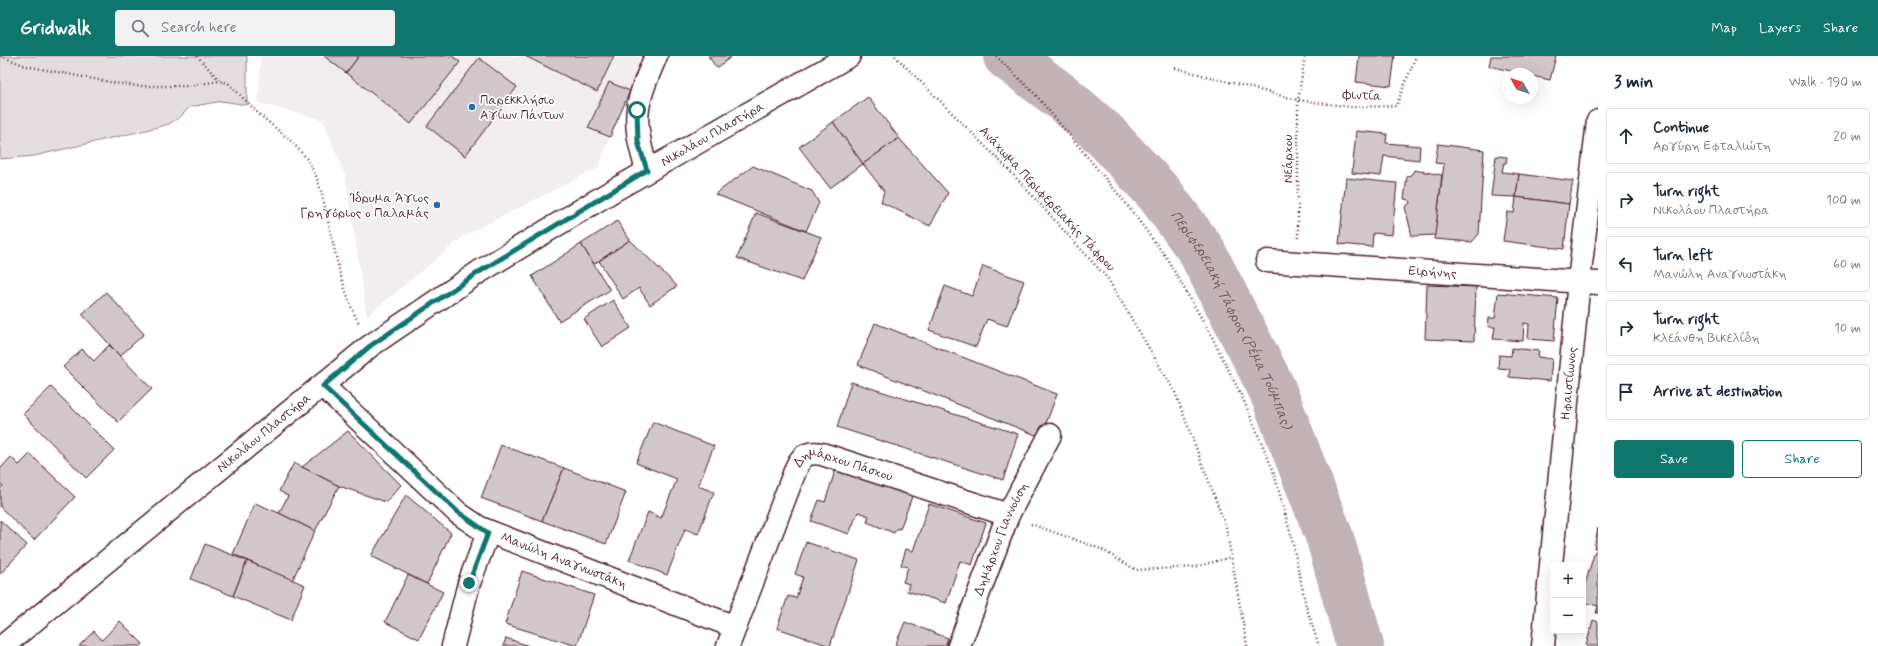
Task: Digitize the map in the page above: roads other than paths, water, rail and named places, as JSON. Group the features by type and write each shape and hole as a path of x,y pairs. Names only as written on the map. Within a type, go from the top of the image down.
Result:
{"street":[{"path":"647,170 638,142 636,115 642,92 656,56"},
{"name":"Νικολάου Πλαστήρα","path":"4,646 370,346 479,272 647,170 849,56"},
{"name":"Ηφαιστίωνος","path":"1544,646 1588,282 1598,121"},
{"name":"Ειρήνης","path":"1267,261 1588,282"},
{"name":"Μανώλη Αναγνωστάκη","path":"323,386 458,512 488,533 731,636"},
{"name":"Δημάρχου Γιαννούση","path":"958,646 1008,515 1050,435"},
{"name":"Δημάρχου Πάσχου","path":"731,636 798,464 806,454 822,454 1008,515"},
{"path":"453,646 469,583 488,533"}],"waterway":[{"name":"Περιφερειακή Τάφρος (Ρέμα Τούμπας)","path":"1007,56 1063,98 1104,134 1159,193 1201,250 1272,389 1330,538 1360,646"}],"place":[{"name":"Παρεκκλήσιο Αγίων Πάντων","path":"472,107"},
{"name":"Ίδρυμα Άγιος Γρηγόριος ο Παλαμάς","path":"437,205"}]}
